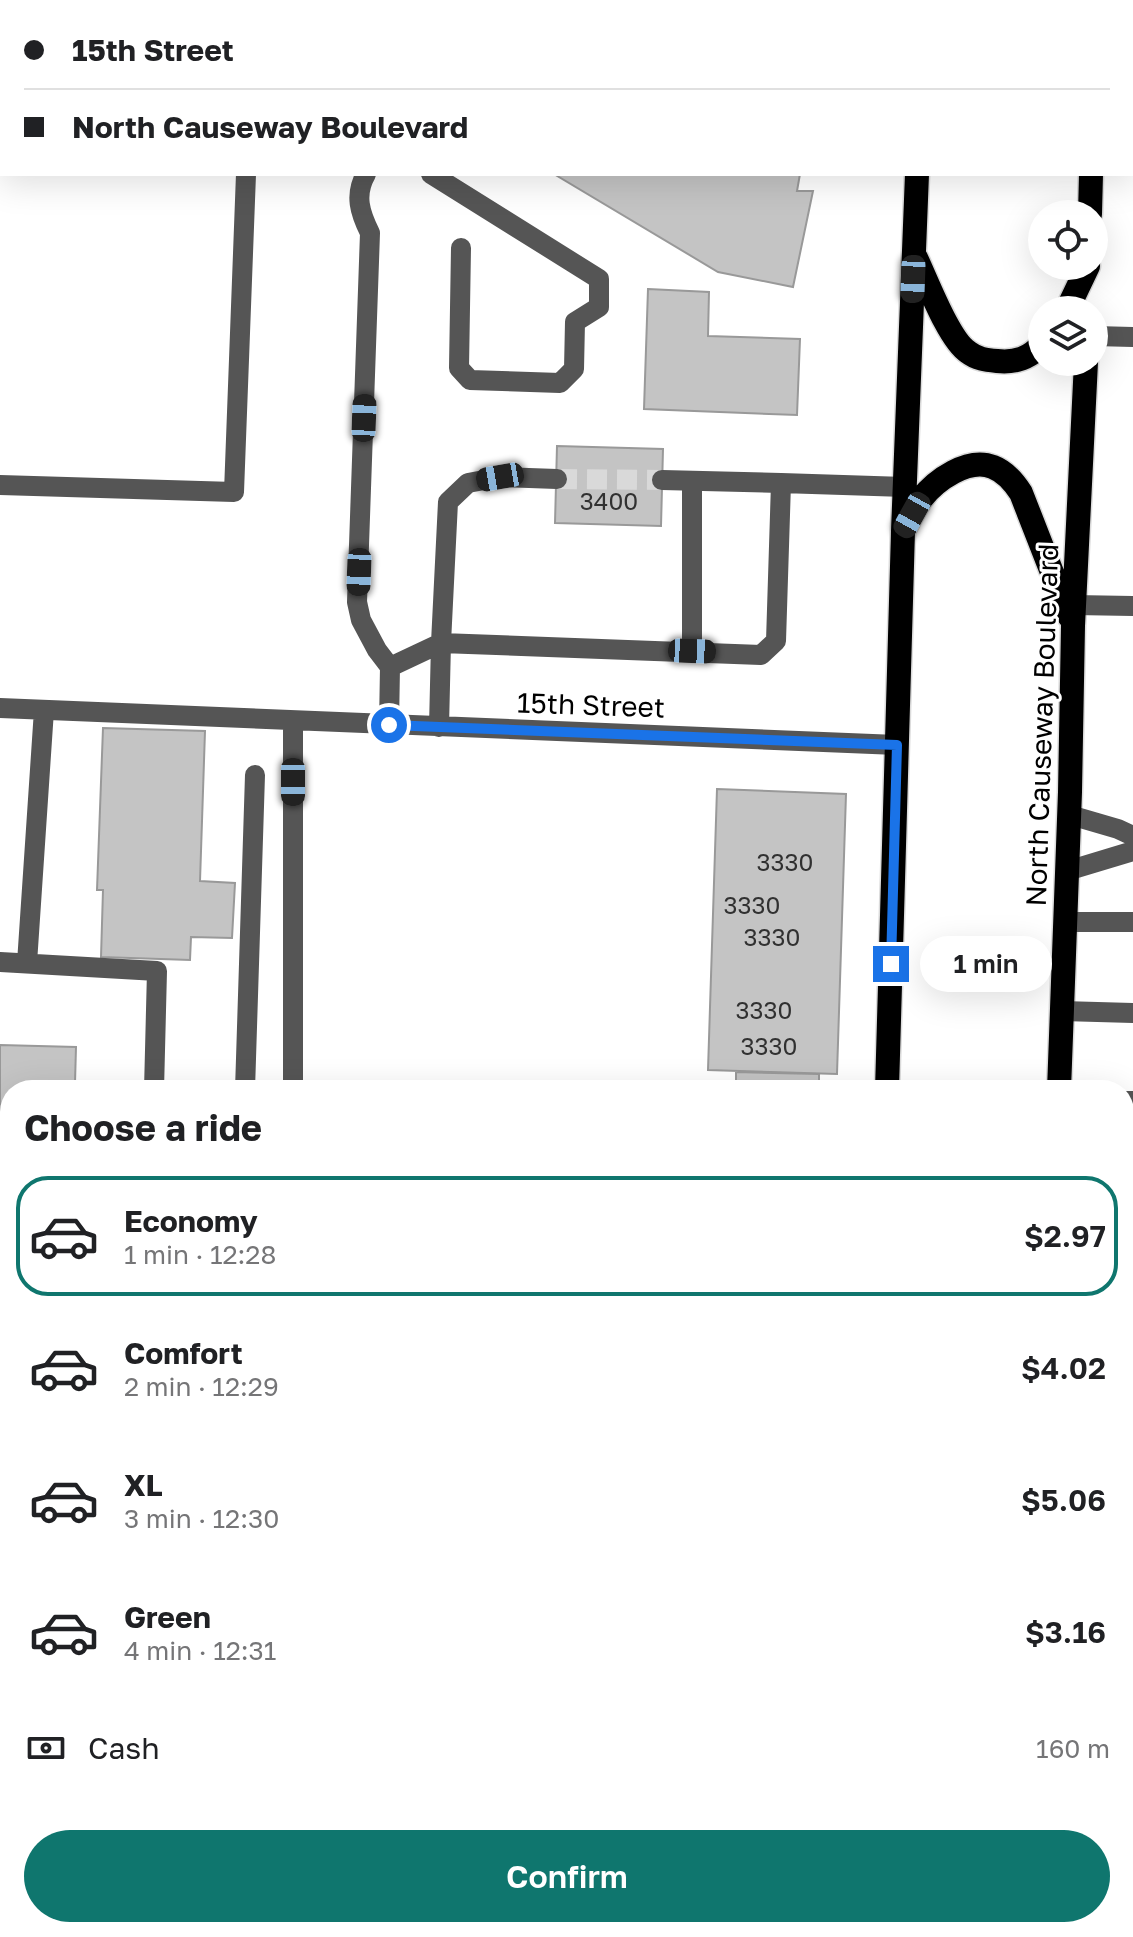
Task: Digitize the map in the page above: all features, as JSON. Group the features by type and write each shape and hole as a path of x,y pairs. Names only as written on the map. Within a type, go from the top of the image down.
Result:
{"highway":[{"path":"887,1080 917,176"},
{"path":"1090,200 1091,176"},
{"path":"914,253 953,335 965,351 981,359 1013,363 1028,356"},
{"name":"North Causeway Boulevard","path":"1059,1080 1074,615 1085,376"},
{"path":"903,531 921,499 945,477 970,465 992,466 1011,478 1021,493 1074,615"}],"street":[{"path":"0,485 234,492 246,176"},
{"path":"365,176 361,184 360,213 370,233 357,602 361,620 390,667 389,725"},
{"path":"434,176 599,279 599,307 575,322 574,369 560,383 470,380 459,368 461,248"},
{"path":"1108,336 1133,337"},
{"path":"439,727 448,502 468,483 500,477 557,479"},
{"path":"662,480 905,487"},
{"path":"692,482 692,651"},
{"path":"390,667 441,643 761,655 776,641 781,483"},
{"path":"1074,615 1133,606"},
{"name":"15th Street","path":"0,708 897,745"},
{"path":"27,963 44,710"},
{"path":"288,721 293,1080"},
{"path":"245,1080 255,775"},
{"path":"1070,815 1133,836"},
{"path":"1067,871 1133,851"},
{"path":"1065,922 1133,922"},
{"path":"0,962 157,971 154,1080"},
{"path":"1062,1011 1133,1013"}],"building":[{"path":"557,176 800,176 797,191 813,191 793,287 718,272"},
{"path":"648,289 709,292 708,336 800,339 797,415 644,409"},
{"path":"557,446 663,449 661,526 555,523"},
{"path":"103,728 205,731 200,881 235,883 232,938 191,937 190,960 101,957 103,890 97,890"},
{"path":"717,789 846,794 837,1074 708,1070"},
{"path":"0,1045 76,1047 75,1080 0,1080"},
{"path":"736,1072 819,1074 819,1080 736,1080"}],"tunnel":[{"path":"557,479 662,480"}],"route":[{"path":"389,725 897,745 891,964"}]}
